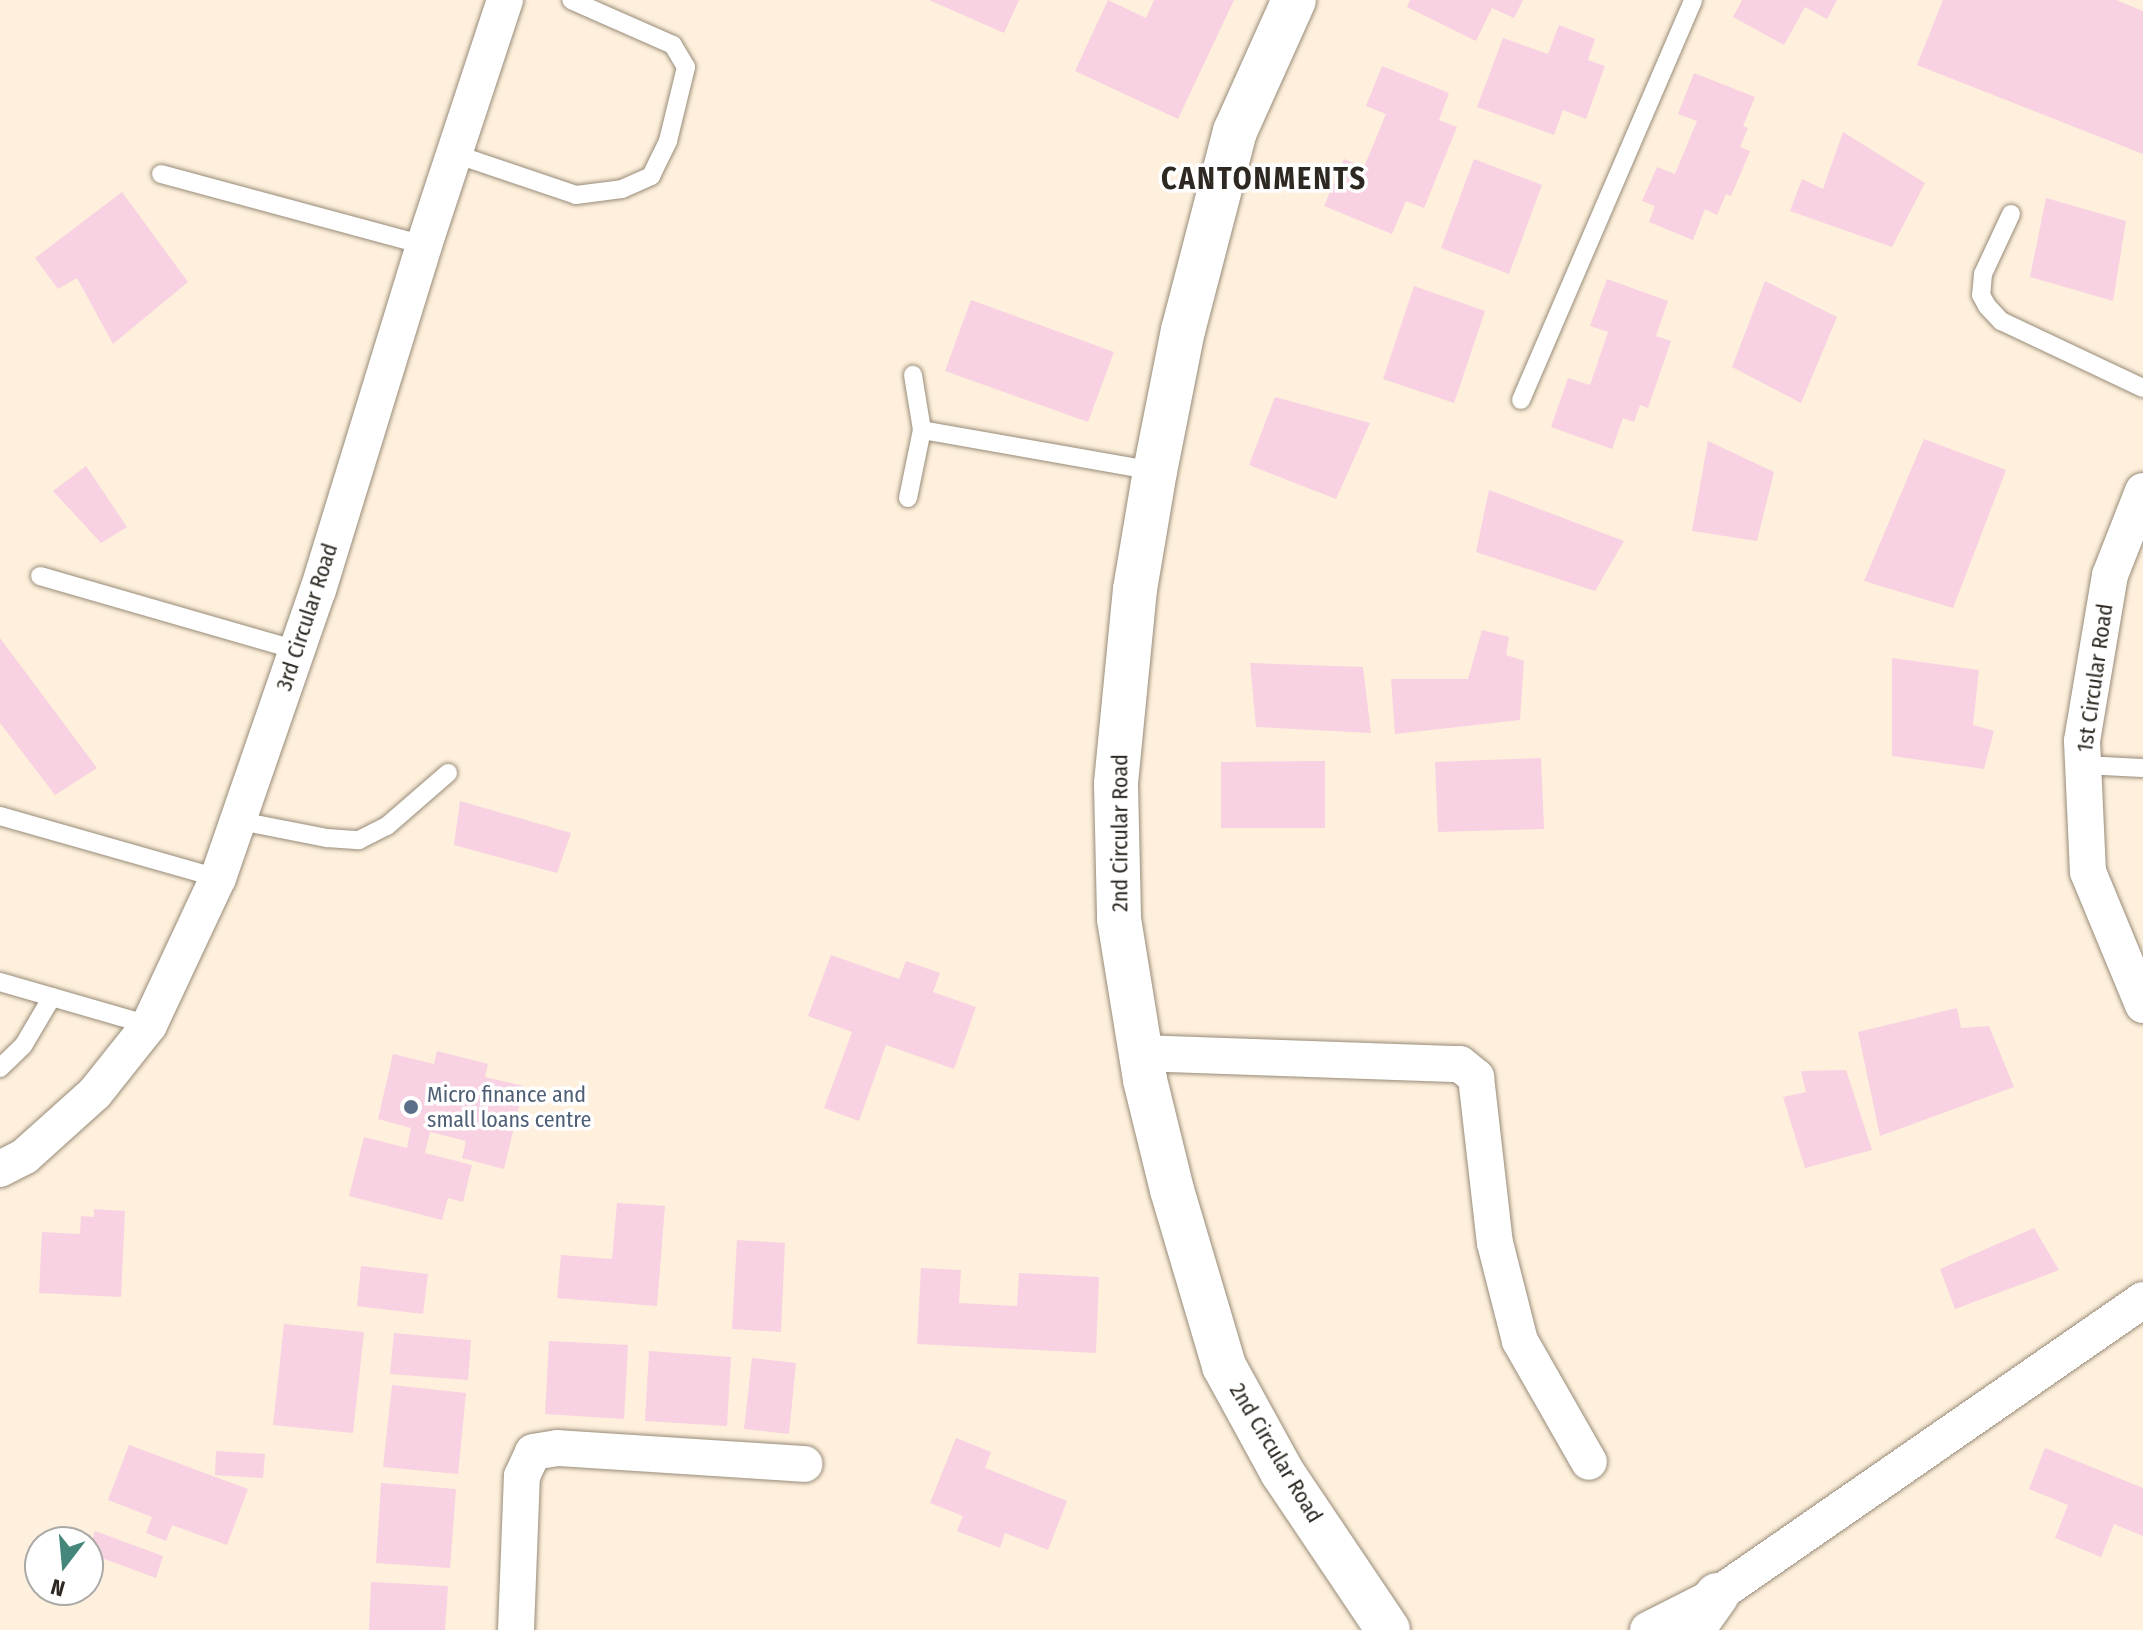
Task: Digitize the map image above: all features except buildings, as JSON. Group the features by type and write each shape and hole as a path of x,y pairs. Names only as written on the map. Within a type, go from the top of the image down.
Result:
{"street":[{"name":"3rd Circular Road","path":"0,1169 25,1156 95,1093 149,1025 218,878 296,650 505,0"},
{"name":"2nd Circular Road","path":"1294,0 1235,131 1183,330 1155,471 1135,589 1116,784 1119,919 1139,1053 1172,1190 1224,1366 1282,1472 1387,1625"},
{"name":"1st Circular Road","path":"2142,496 2110,575 2082,741 2088,872 2143,1005"},
{"path":"1139,1053 1460,1064 1476,1077 1495,1243 1520,1341 1589,1462"},
{"path":"1648,1630 1717,1595 2143,1300"},
{"path":"516,1630 522,1476 533,1452 558,1448 804,1464"},
{"path":"1692,1630 1717,1595"}],"lane":[{"path":"455,154 576,195 622,189 651,176 668,141 686,67 673,45 571,0"},
{"path":"1521,400 1693,0"},
{"path":"161,174 424,245"},
{"path":"2011,214 1983,274 1981,295 1987,306 2001,321 2143,388"},
{"path":"908,498 922,430 913,375"},
{"path":"922,430 1155,471"},
{"path":"40,576 296,650"},
{"path":"2083,765 2143,768"},
{"path":"240,821 359,840 387,826 448,773"},
{"path":"0,816 218,878"},
{"path":"0,982 149,1025"},
{"path":"0,1068 23,1046 52,997"}],"place":[{"name":"Micro finance and small loans centre","path":"411,1107"}],"district":[{"name":"CANTONMENTS","path":"1264,179"}]}
